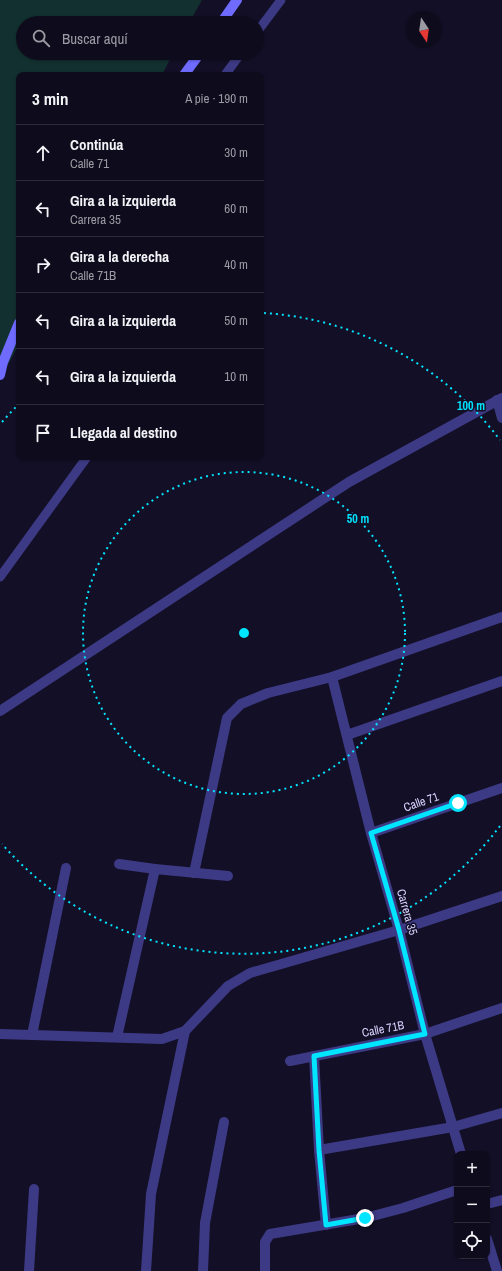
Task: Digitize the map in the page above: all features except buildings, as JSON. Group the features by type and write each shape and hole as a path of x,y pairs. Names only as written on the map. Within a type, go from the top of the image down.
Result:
{"main road":[{"path":"226,16 237,0"},
{"path":"186,72 195,60"},
{"path":"0,375 3,362 16,330"}],"street":[{"path":"0,711 349,482 499,399 502,418"},
{"path":"194,873 227,718 241,704 268,693 332,677 502,618"},
{"name":"Carrera 35","path":"332,677 371,833 399,930 425,1034 460,1151"},
{"path":"347,735 502,681"},
{"name":"Calle 71","path":"371,833 502,788"},
{"path":"118,864 228,876"},
{"path":"32,1035 66,868"},
{"path":"117,1037 155,869"},
{"path":"0,1034 162,1039 185,1031 228,986 250,973 399,930 502,896"},
{"name":"Calle 71B","path":"290,1061 425,1034 502,1008"},
{"path":"146,1271 151,1194 185,1031"},
{"path":"314,1056 319,1150 326,1225"},
{"path":"319,1150 453,1127 502,1113"},
{"path":"204,1271 205,1223 224,1122"},
{"path":"29,1271 34,1189"},
{"path":"265,1271 265,1242 270,1234 365,1218 403,1208 454,1191"},
{"path":"490,1203 502,1200"},
{"path":"490,1249 497,1271"}],"lane":[{"path":"264,23 281,0"},
{"path":"227,72 236,60"},
{"path":"0,577 85,460"}],"green space":[{"path":"0,0 202,0 193,16 16,16 16,60 170,60 164,72 16,72 16,350 0,380"}],"route":[{"path":"365,1218 326,1225 319,1150 314,1056 425,1034 399,930 371,833 458,803"}]}
